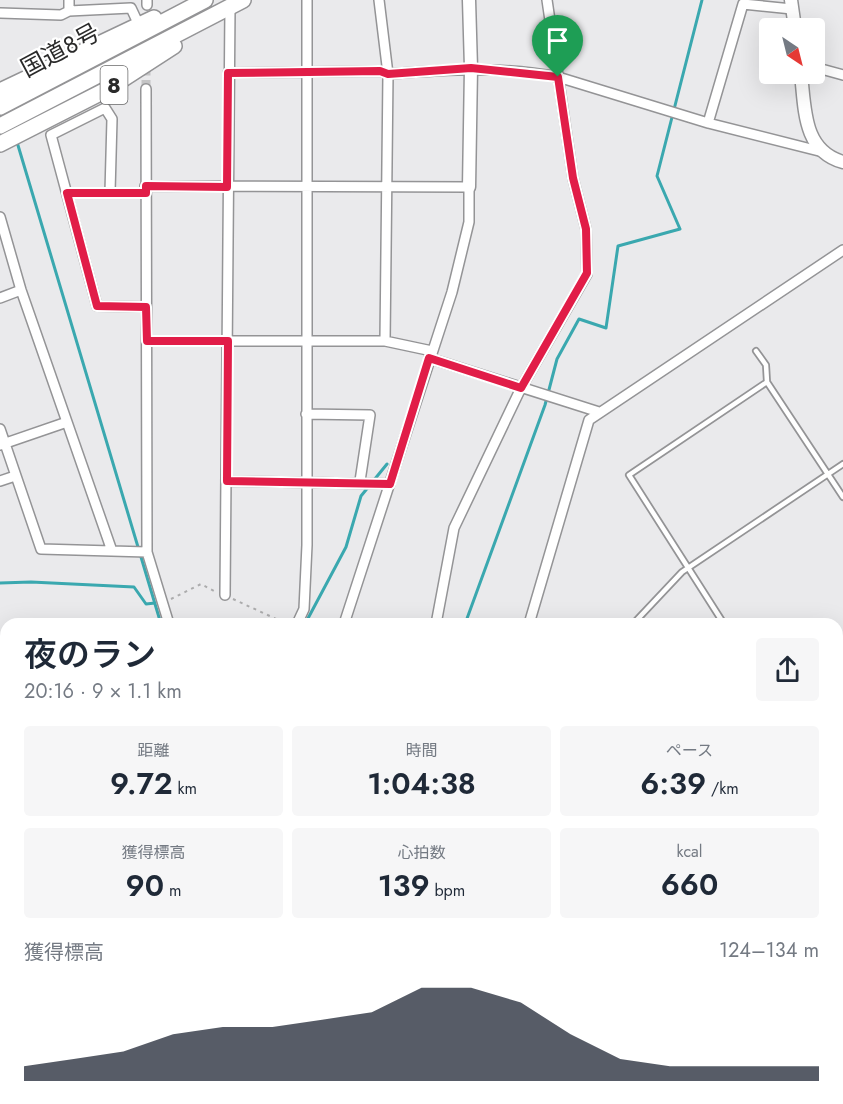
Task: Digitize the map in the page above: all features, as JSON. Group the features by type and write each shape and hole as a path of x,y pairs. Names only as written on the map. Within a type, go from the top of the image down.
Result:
{"highway":[{"name":"8","path":"0,91 138,23 205,0"},
{"name":"国道8号","path":"0,106 205,0"},
{"name":"8","path":"0,144 130,76 231,6"},
{"name":"国道8号","path":"0,126 231,6"}],"street":[{"path":"69,0 69,11"},
{"path":"300,618 304,609 306,481 307,0"},
{"path":"379,0 388,74 386,341"},
{"path":"346,618 452,292 469,222 471,68 469,0"},
{"path":"437,618 454,528 521,388 587,273 586,229 573,178 547,0"},
{"path":"708,123 743,4 792,4"},
{"path":"225,595 228,73 231,6"},
{"path":"0,13 61,15 69,11 131,8 138,23"},
{"path":"228,73 380,71 388,74 471,68 558,77 708,123 819,151 829,158 843,162"},
{"path":"825,71 843,75"},
{"path":"802,84 806,120 819,151"},
{"path":"146,90 147,552 167,618"},
{"path":"110,192 112,119 105,108 51,135 97,306 146,307"},
{"path":"67,193 227,187 386,189 469,187"},
{"path":"0,217 21,290 112,550"},
{"path":"531,618 589,420 843,250"},
{"path":"0,298 21,290"},
{"path":"147,341 386,341 521,388 599,412"},
{"path":"306,414 370,415 360,482"},
{"path":"2,444 66,422"},
{"path":"0,429 2,444 41,549 147,552"},
{"path":"0,481 15,476"},
{"path":"227,481 390,484"}],"lane":[{"path":"756,351 766,365 767,382 843,497"},
{"path":"720,618 629,475 767,382"},
{"path":"638,618 654,599 687,569 843,464"}],"waterway":[{"path":"467,618 545,405 557,359 579,319 606,328 618,246 680,229 657,176 702,0"},
{"path":"17,142 159,618"},
{"path":"308,618 346,547 361,496 387,464"},
{"path":"0,583 31,582 134,587 146,604 155,603"}],"tunnel":[{"path":"146,62 146,89"}],"route":[{"path":"471,68 537,73 558,77 573,178 586,229 587,273 521,388 429,358 390,484 227,481 228,341 147,341 146,307 97,306 67,193 146,193 146,186 227,187 228,73 380,71 388,74 471,68"}]}
